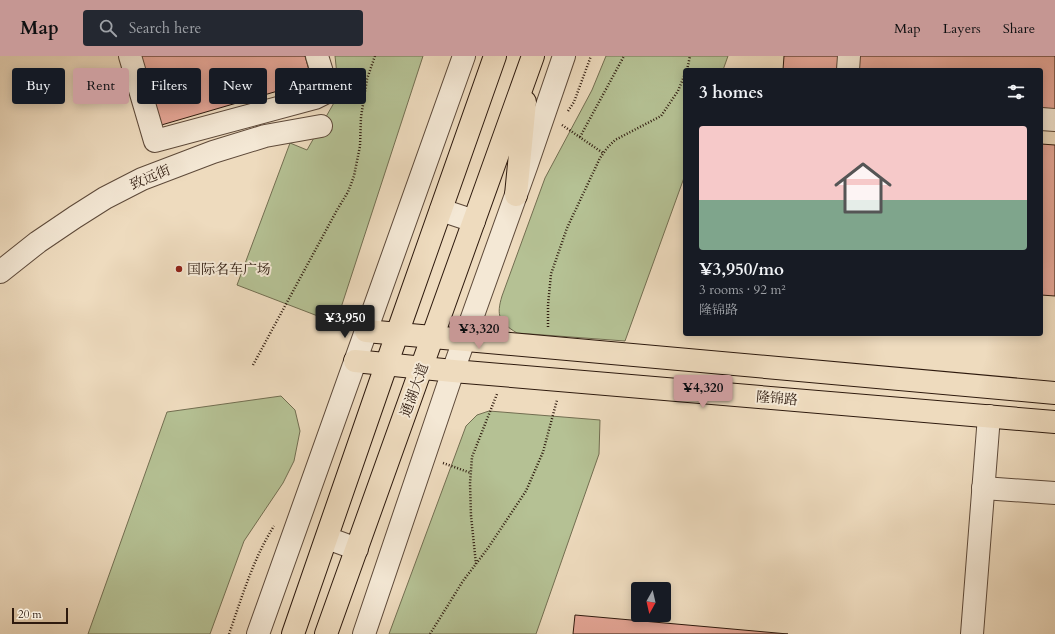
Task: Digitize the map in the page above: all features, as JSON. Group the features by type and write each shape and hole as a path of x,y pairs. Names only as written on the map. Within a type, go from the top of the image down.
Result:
{"main road":[{"path":"293,634 495,56"},
{"path":"516,195 530,63"},
{"name":"通湖大道","path":"326,634 530,63"},
{"path":"366,331 1055,393"},
{"name":"隆锦路","path":"355,361 453,371 1055,422"}],"street":[{"path":"130,56 155,141 315,98 325,93 326,85 316,56"},
{"path":"258,634 464,56"},
{"path":"364,634 453,371 564,56"},
{"path":"848,68 849,56"},
{"path":"1043,119 1055,120"},
{"name":"致远街","path":"0,272 38,242 75,217 105,198 142,179 213,152 265,136 321,126"},
{"path":"441,210 474,221"},
{"path":"972,634 989,416"},
{"path":"984,488 1055,493"},
{"path":"326,538 357,549"}],"path":[{"path":"253,365 348,192 354,176 360,146 361,117 367,79 375,56"},
{"path":"580,137 624,56"},
{"path":"687,68 690,56"},
{"path":"549,348 548,305 551,274 567,228 603,153 615,140 661,116 678,91 683,79"},
{"path":"560,124 603,153"},
{"path":"476,564 471,516 472,457 505,375"},
{"path":"430,634 526,491 543,452 556,406 561,380"},
{"path":"443,462 471,473"}],"green space":[{"path":"335,56 423,56 336,323 237,285 290,143 307,150 333,104 366,104 366,68 336,68"},
{"path":"606,56 728,56 724,68 683,68 683,181 625,341 517,333 506,325 500,318 499,309 502,296 545,178 592,90"},
{"path":"281,396 295,410 300,431 294,461 283,483 244,541 210,634 88,634 167,412"},
{"path":"489,411 600,420 599,454 536,634 389,634 466,426 477,415"}],"building":[{"path":"137,56 305,56 308,68 275,68 275,92 267,94 267,68 209,68 209,104 233,104 158,126 151,104 201,104 201,68 141,68"},
{"path":"784,56 838,56 837,68 783,68"},
{"path":"858,56 1055,56 1055,109 1043,108 1043,68 856,68"},
{"path":"1043,144 1055,145 1055,296 1043,295"},
{"path":"575,615 631,620 631,622 653,622 788,634 573,634"}],"place":[{"name":"国际名车广场","path":"179,269"}]}
